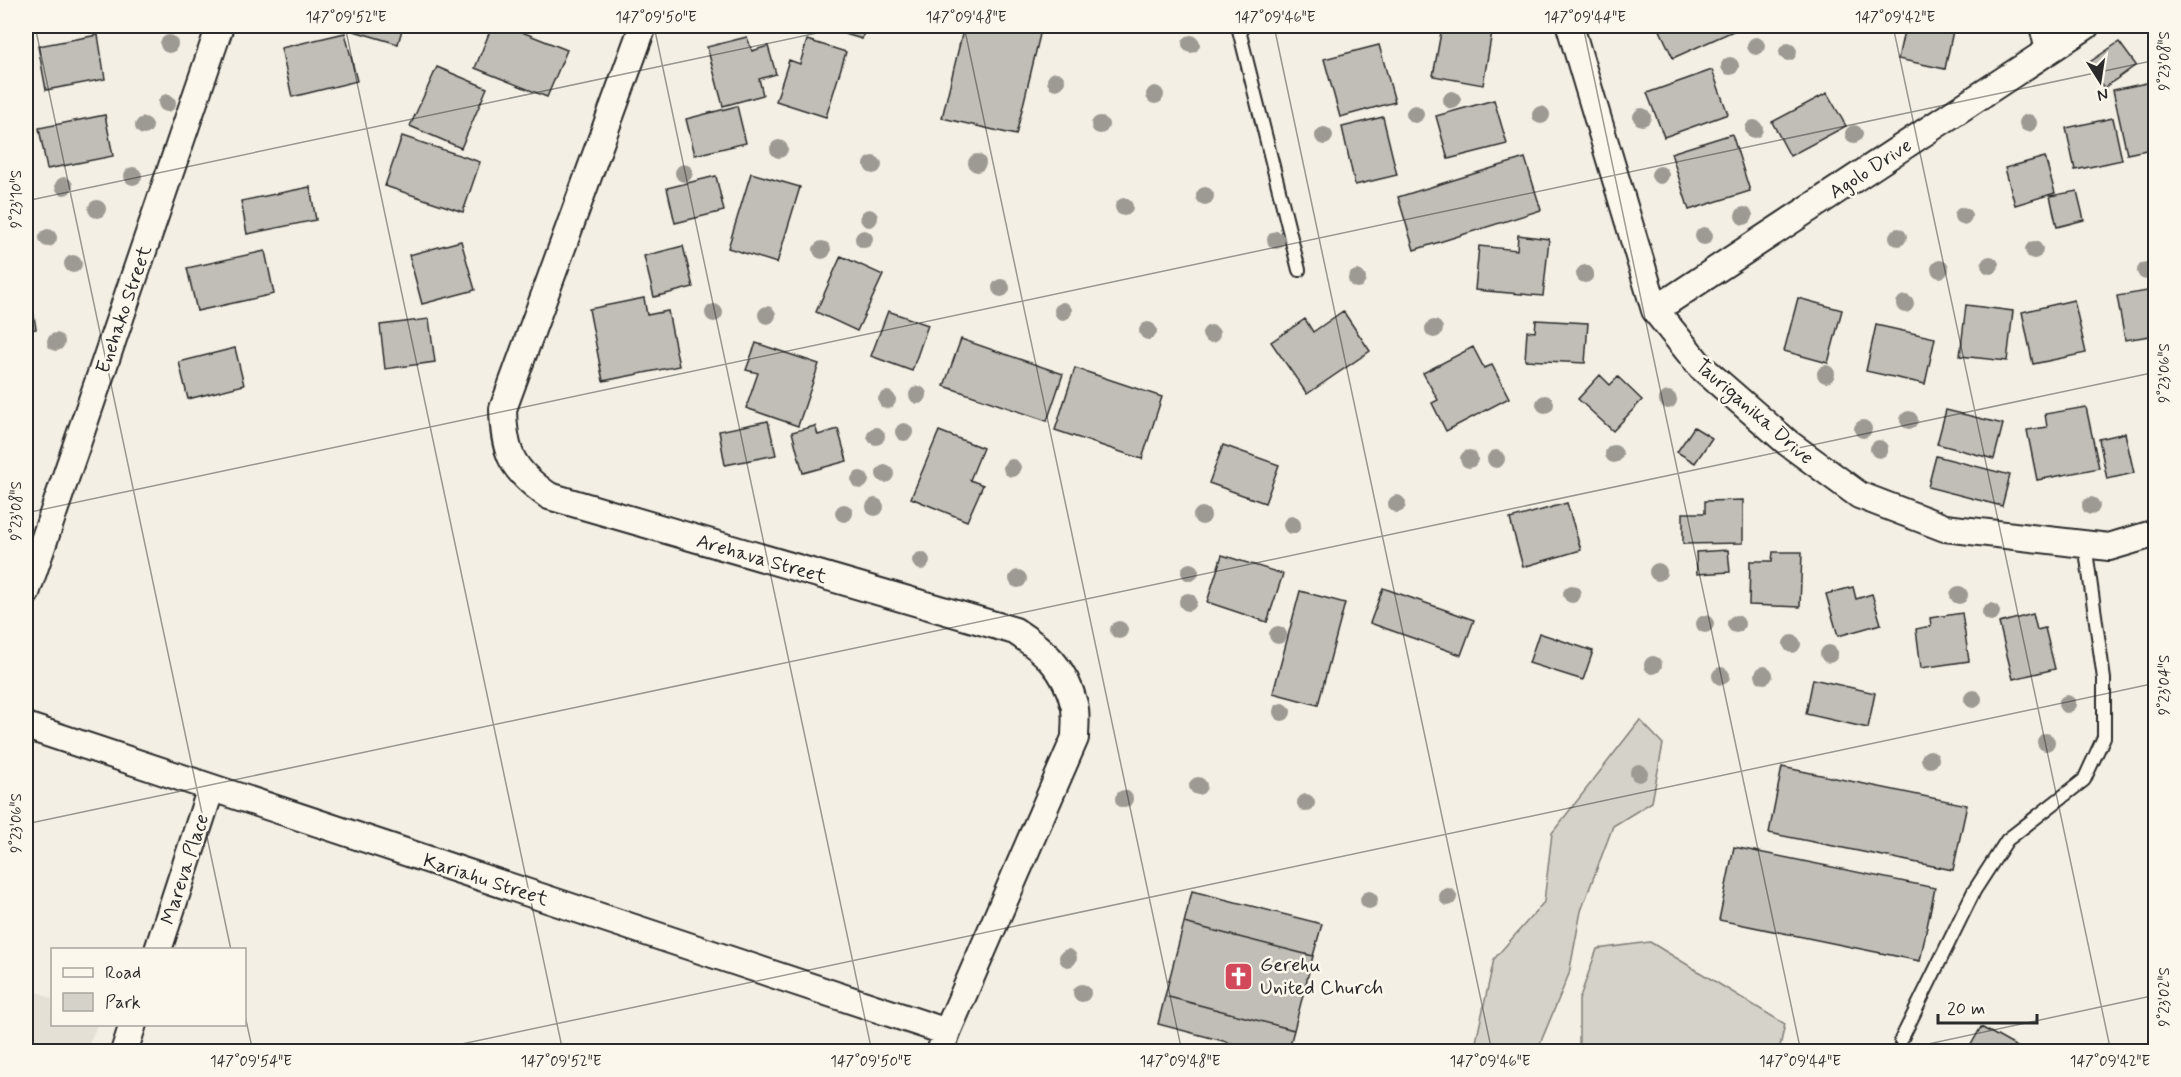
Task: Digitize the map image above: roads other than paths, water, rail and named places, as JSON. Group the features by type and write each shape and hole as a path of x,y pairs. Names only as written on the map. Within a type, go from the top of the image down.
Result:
{"street":[{"name":"Enehako Street","path":"26,594 220,26"},
{"name":"Arehava Street","path":"643,26 503,409 503,435 511,460 528,481 549,496 1016,631 1043,649 1063,675 1075,705 1075,738 944,1042"},
{"name":"Tauriganika Drive","path":"1570,26 1655,310 1701,367 1788,443 1860,495 1945,528 2109,547 2156,532"},
{"name":"Agolo Drive","path":"1655,310 2046,38 2086,26"},
{"name":"Kariahu Street","path":"26,726 944,1042"},
{"name":"Mareva Place","path":"159,948 211,788"},
{"path":"124,1052 132,1026"}],"lane":[{"path":"1238,26 1299,270"},
{"path":"1901,1040 1974,891 2007,840 2084,780 2104,737 2104,679 2085,544"}],"place":[{"name":"Gerehu United Church","path":"1239,976"}]}
